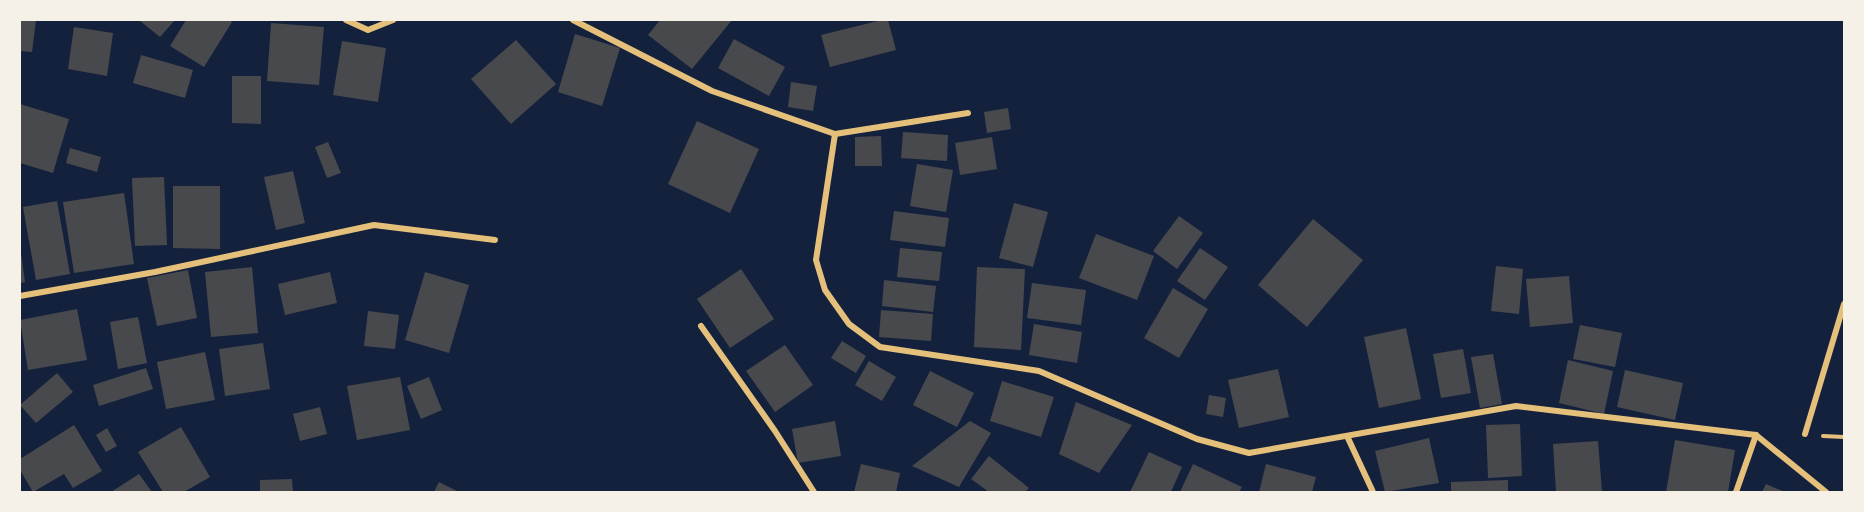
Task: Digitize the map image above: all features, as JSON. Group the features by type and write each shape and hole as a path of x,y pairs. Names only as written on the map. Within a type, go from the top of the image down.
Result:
{"street":[{"path":"346,20 368,30 393,20"},
{"path":"573,20 712,91 835,134 968,113"},
{"path":"835,134 816,260 825,291 849,324 880,346 1039,371 1197,439 1248,453 1516,406 1756,435 1826,492"},
{"path":"20,296 155,272 374,225 495,240"},
{"path":"1805,434 1845,304"},
{"path":"700,326 775,431 814,492"},
{"path":"1736,492 1756,435"},
{"path":"1347,436 1373,492"}],"building":[{"path":"20,20 36,20 32,52 20,51"},
{"path":"139,20 175,20 160,37"},
{"path":"186,20 228,20 232,22 204,67 170,46"},
{"path":"660,20 732,20 692,69 648,35"},
{"path":"888,20 896,50 830,67 821,35"},
{"path":"271,23 324,27 319,85 267,81"},
{"path":"74,27 113,33 107,76 68,69"},
{"path":"575,34 620,48 602,106 558,92"},
{"path":"734,39 785,67 769,96 718,68"},
{"path":"516,40 556,84 511,124 471,79"},
{"path":"342,41 386,48 378,102 333,95"},
{"path":"141,55 193,70 185,98 133,83"},
{"path":"232,76 261,76 261,124 232,123"},
{"path":"791,82 817,86 813,111 788,107"},
{"path":"20,104 69,119 53,173 20,163"},
{"path":"1008,108 1011,129 987,133 984,112"},
{"path":"697,121 759,149 730,213 668,184"},
{"path":"903,132 948,135 947,161 901,158"},
{"path":"881,136 882,166 855,166 855,137"},
{"path":"992,137 997,169 960,175 955,143"},
{"path":"328,142 341,173 327,178 315,147"},
{"path":"70,148 101,157 97,172 66,163"},
{"path":"917,164 953,170 946,212 910,206"},
{"path":"293,171 305,223 276,230 264,177"},
{"path":"164,177 167,245 135,246 132,178"},
{"path":"173,186 220,186 220,249 173,248"},
{"path":"124,193 134,264 74,273 63,202"},
{"path":"57,201 70,274 36,280 23,207"},
{"path":"1014,203 1048,212 1033,267 999,258"},
{"path":"894,211 949,218 945,247 890,240"},
{"path":"1179,216 1203,233 1177,269 1153,251"},
{"path":"1313,219 1363,260 1307,327 1258,285"},
{"path":"1096,234 1154,256 1137,300 1079,278"},
{"path":"20,246 25,282 20,283"},
{"path":"900,248 942,252 939,281 897,277"},
{"path":"1200,248 1228,267 1205,300 1177,281"},
{"path":"1496,266 1523,269 1519,314 1491,311"},
{"path":"252,267 258,333 211,337 205,272"},
{"path":"977,267 1025,269 1021,350 974,347"},
{"path":"741,269 774,319 730,348 697,299"},
{"path":"188,270 197,318 157,326 147,278"},
{"path":"330,272 337,303 285,315 278,284"},
{"path":"425,272 469,285 449,353 405,340"},
{"path":"1569,276 1573,323 1530,327 1526,279"},
{"path":"884,280 936,286 933,312 882,306"},
{"path":"1032,283 1086,290 1081,325 1027,318"},
{"path":"1173,288 1208,309 1179,358 1144,338"},
{"path":"77,309 87,360 28,370 20,320"},
{"path":"881,310 933,314 931,341 879,337"},
{"path":"368,311 399,315 395,349 364,346"},
{"path":"138,317 147,363 118,369 110,322"},
{"path":"1034,324 1082,332 1077,363 1029,355"},
{"path":"1580,325 1622,333 1615,367 1573,359"},
{"path":"1406,328 1421,399 1379,408 1364,337"},
{"path":"842,341 866,356 856,373 831,358"},
{"path":"263,343 270,389 225,396 219,349"},
{"path":"785,345 813,385 775,412 746,371"},
{"path":"1463,349 1471,393 1441,398 1433,354"},
{"path":"205,352 215,400 166,409 157,362"},
{"path":"1493,354 1502,404 1480,408 1471,357"},
{"path":"1568,360 1613,371 1604,414 1559,403"},
{"path":"869,361 896,377 882,401 855,385"},
{"path":"146,368 153,389 99,406 93,385"},
{"path":"1278,369 1289,417 1239,428 1228,380"},
{"path":"1625,370 1683,383 1675,420 1617,407"},
{"path":"930,371 974,393 957,427 913,405"},
{"path":"57,373 73,392 36,423 20,405"},
{"path":"400,377 410,430 357,440 347,386"},
{"path":"429,377 442,410 421,419 407,386"},
{"path":"1002,381 1054,397 1041,437 990,421"},
{"path":"1209,395 1226,398 1223,417 1206,414"},
{"path":"1076,402 1132,425 1099,473 1059,454"},
{"path":"320,407 327,434 300,441 293,414"},
{"path":"835,421 841,456 798,463 792,429"},
{"path":"970,421 991,433 959,487 912,466"},
{"path":"1520,424 1522,476 1488,478 1486,425"},
{"path":"74,425 102,471 73,488 64,474 33,492 20,470 20,459"},
{"path":"181,427 210,477 184,492 163,492 138,452"},
{"path":"107,428 117,446 106,452 96,435"},
{"path":"1429,438 1439,483 1385,492 1375,451"},
{"path":"1675,440 1735,450 1728,492 1666,492"},
{"path":"1598,441 1602,492 1556,492 1553,444"},
{"path":"1149,452 1182,467 1171,492 1130,492"},
{"path":"989,456 1029,488 1025,492 989,492 971,479"},
{"path":"861,464 900,473 896,492 854,492"},
{"path":"1193,464 1242,487 1239,492 1180,492"},
{"path":"1266,464 1316,477 1312,492 1259,492"},
{"path":"139,474 152,492 111,492"},
{"path":"292,479 293,492 260,492 260,480"},
{"path":"1508,480 1508,492 1451,492 1451,482"},
{"path":"439,482 459,492 434,492"},
{"path":"1766,484 1785,492 1762,492"}]}
